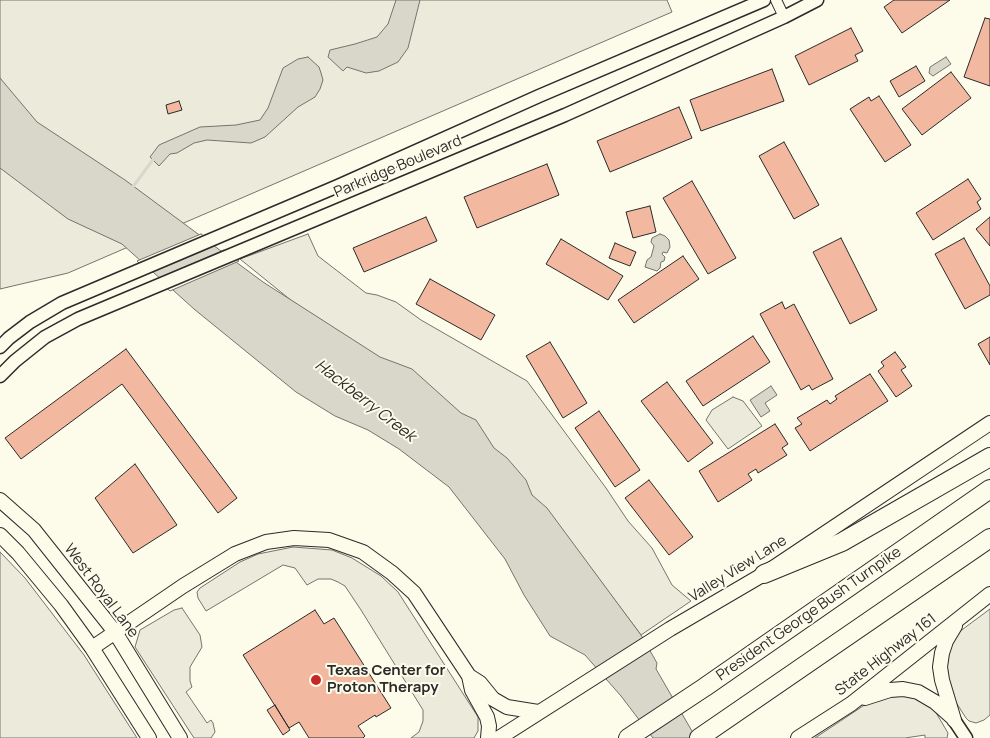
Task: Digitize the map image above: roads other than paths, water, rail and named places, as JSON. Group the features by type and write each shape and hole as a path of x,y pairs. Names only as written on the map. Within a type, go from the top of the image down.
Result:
{"highway":[{"path":"764,574 842,542 990,457"},
{"name":"President George Bush Turnpike","path":"628,738 990,489"},
{"path":"698,738 990,538"}],"main road":[{"name":"Valley View Lane","path":"499,738 670,629 764,574 990,423"},
{"name":"West Royal Lane","path":"0,500 34,530 115,632 180,738"},
{"path":"0,535 18,553 92,648 149,738"},
{"path":"92,648 182,586 235,554 266,542 294,538 329,540 363,552 392,573 414,593 469,676 472,690 487,716 489,726 488,738"},
{"name":"State Highway 161","path":"798,738 851,704 990,594"},
{"path":"954,720 940,667 942,653 953,628 968,611"},
{"path":"469,676 480,683 493,699 507,707 538,712"},
{"path":"851,704 875,694 903,689 926,696 954,720"}],"street":[{"name":"Parkridge Boulevard","path":"0,348 9,338 30,322 62,303 338,186 539,96 764,0"},
{"path":"776,0 784,17"},
{"name":"Parkridge Boulevard","path":"0,376 15,361 45,337 78,319 565,115 784,17 801,4 817,0"},
{"path":"954,720 966,738"}],"water":[{"path":"396,0 420,0 408,48 398,62 379,71 366,73 347,67 343,71 328,57 330,50 377,37 388,24"},
{"path":"308,57 319,67 323,80 320,89 315,97 298,107 265,137 251,143 207,140 194,143 177,153 170,154 159,166 150,157 159,145 200,127 236,125 260,120 268,108 283,68 298,59"},
{"path":"946,57 951,64 933,76 929,73 930,67"},
{"name":"Hackberry Creek","path":"0,78 37,122 125,180 263,282 380,357 412,369 461,413 476,420 494,448 507,458 526,480 532,495 547,508 641,635 657,663 656,669 696,738 653,738 621,696 585,655 550,636 524,595 505,559 449,487 399,449 368,430 335,416 296,392 194,309 122,244 68,219 0,168"},
{"path":"660,234 669,240 670,247 667,253 663,252 664,261 661,262 660,268 657,271 645,267 647,260 651,257 654,246 651,242 652,238"},
{"path":"771,386 777,395 765,403 770,411 761,417 750,400"}],"waterway":[{"path":"132,188 155,157"}],"place":[{"name":"Texas Center for Proton Therapy","path":"316,680"}]}
